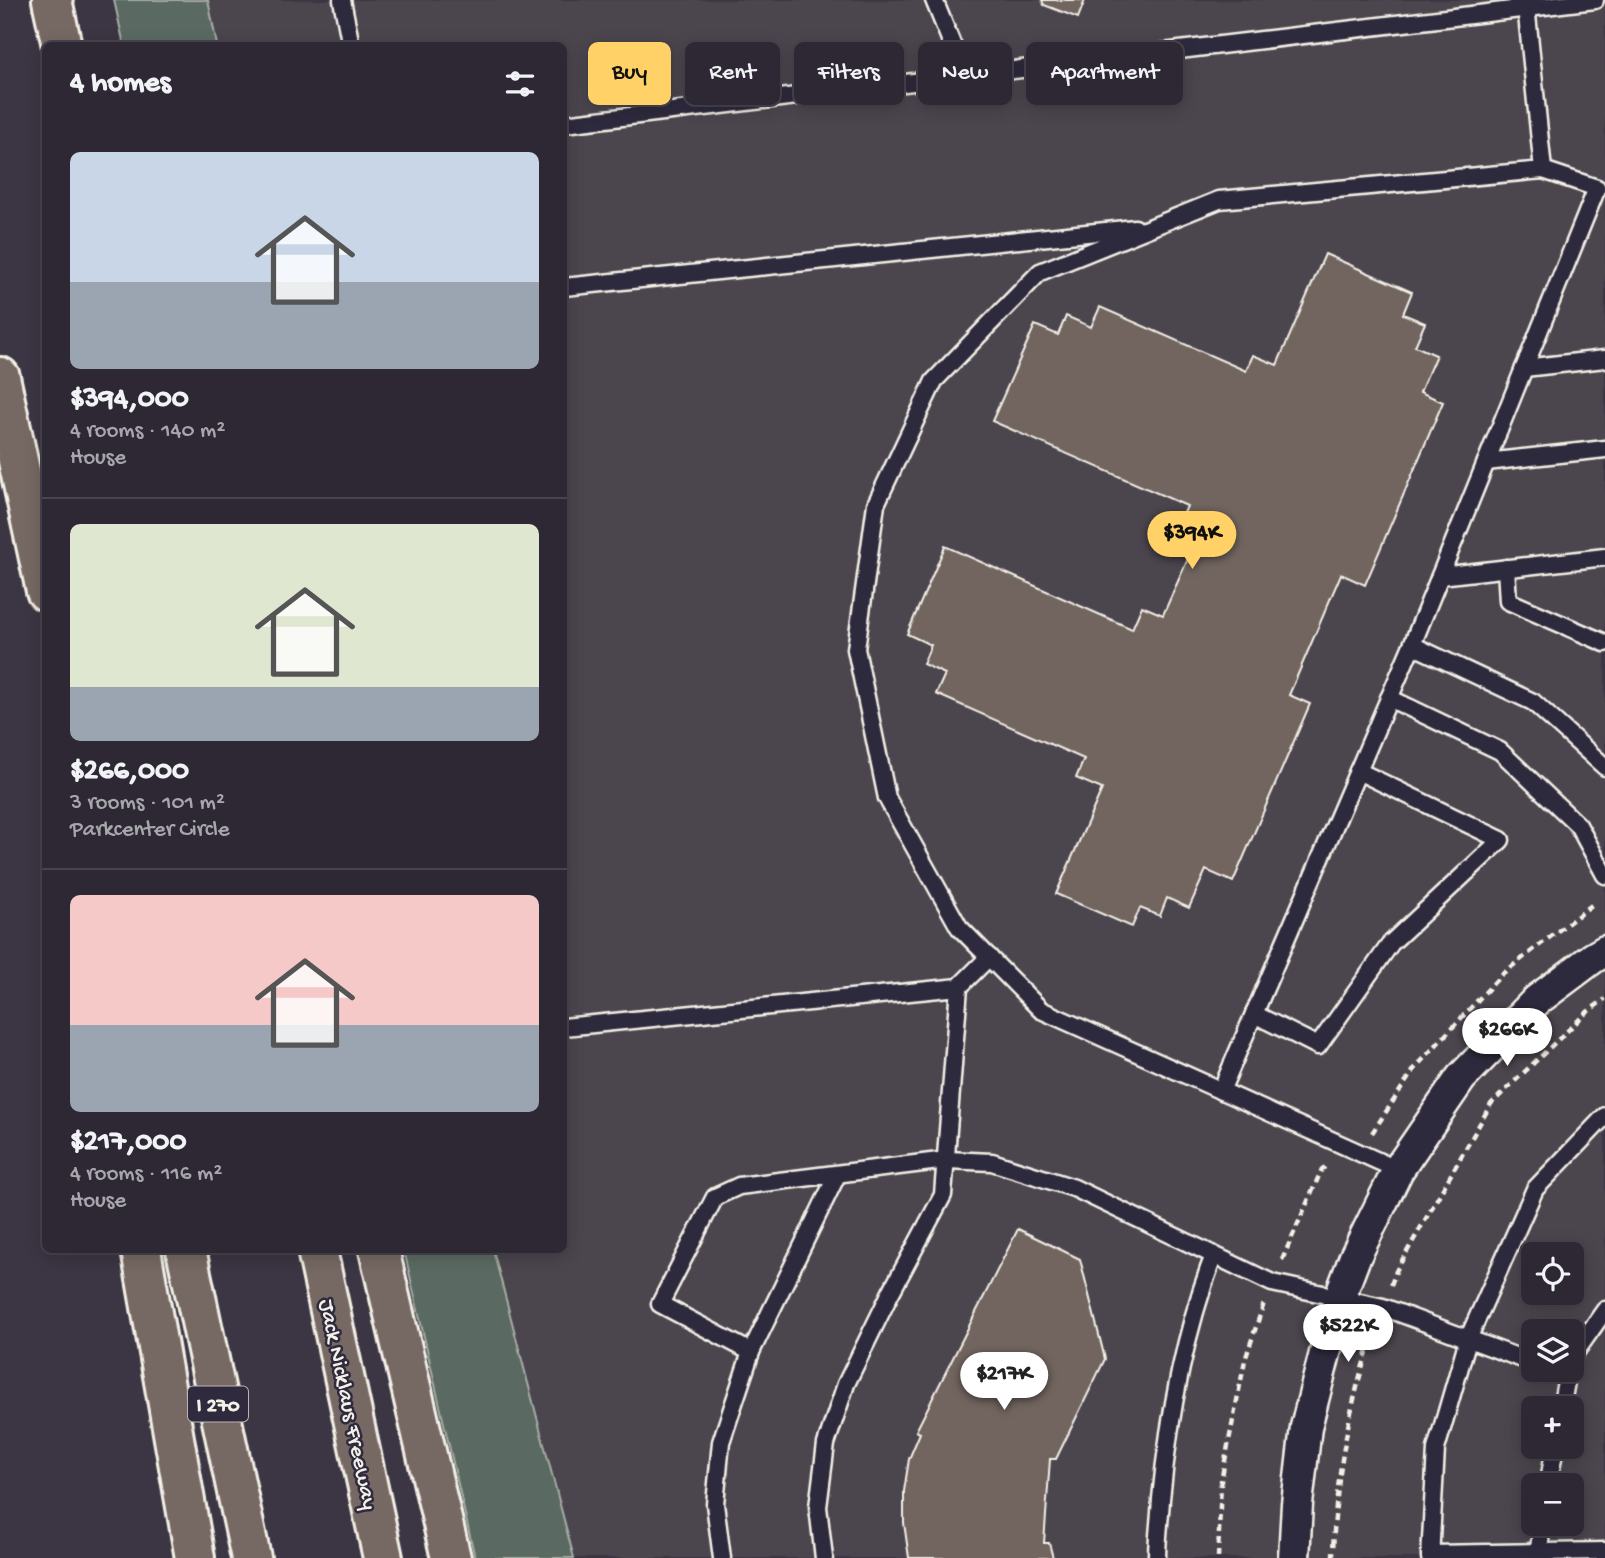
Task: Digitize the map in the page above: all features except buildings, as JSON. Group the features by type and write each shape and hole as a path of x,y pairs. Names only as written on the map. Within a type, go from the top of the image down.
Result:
{"highway":[{"path":"52,0 61,42"},
{"path":"0,377 42,572"},
{"path":"142,1253 195,1558"},
{"name":"I 270","path":"187,1253 251,1558"},
{"name":"Jack Nicklaus Freeway","path":"318,1253 383,1558"},
{"path":"380,1253 451,1558"}],"street":[{"path":"1294,1558 1306,1427 1339,1299 1355,1257 1398,1170 1461,1078 1537,1000 1605,951"}],"lane":[{"path":"342,0 350,42"},
{"path":"934,0 951,42"},
{"path":"1012,70 1520,5 1595,0"},
{"path":"1520,5 1527,15 1544,170"},
{"path":"567,124 918,82"},
{"path":"1221,1091 1412,645 1524,368 1601,187 1544,170 1219,200 1040,272 934,381 876,504 856,649 887,798 959,926 1041,1010 1221,1091 1398,1170"},
{"path":"567,287 1155,226"},
{"path":"1524,368 1605,359"},
{"path":"1486,463 1605,449"},
{"path":"1440,576 1605,557"},
{"path":"1506,568 1508,601 1605,643"},
{"path":"1412,645 1533,702 1605,767"},
{"path":"1389,698 1500,751 1578,825 1605,875"},
{"path":"1254,1014 1318,1046 1391,943 1501,840 1358,771"},
{"path":"567,1027 959,987 989,957"},
{"path":"824,1558 818,1507 826,1444 846,1384 943,1195 959,987"},
{"path":"1605,1115 1535,1189 1468,1339 1436,1449 1430,1556 1605,1551"},
{"path":"751,1352 660,1304 715,1197 739,1186 947,1160 992,1162 1074,1188 1272,1283 1383,1307 1521,1359"},
{"path":"722,1558 715,1504 721,1442 751,1352 836,1175"},
{"path":"1157,1558 1166,1446 1198,1298 1214,1255"},
{"path":"1584,1340 1605,1310"},
{"path":"1538,1555 1540,1536"}],"path":[{"path":"1333,1558 1344,1444 1371,1339 1396,1271 1491,1104 1586,1013 1605,999"}],"shaded area":[{"path":"208,0 1605,0 1605,1558 574,1558 494,1253 567,1253 567,42 217,42"}],"green space":[{"path":"114,0 208,0 216,42 123,42"},
{"path":"405,1253 494,1253 574,1558 475,1558"}]}
